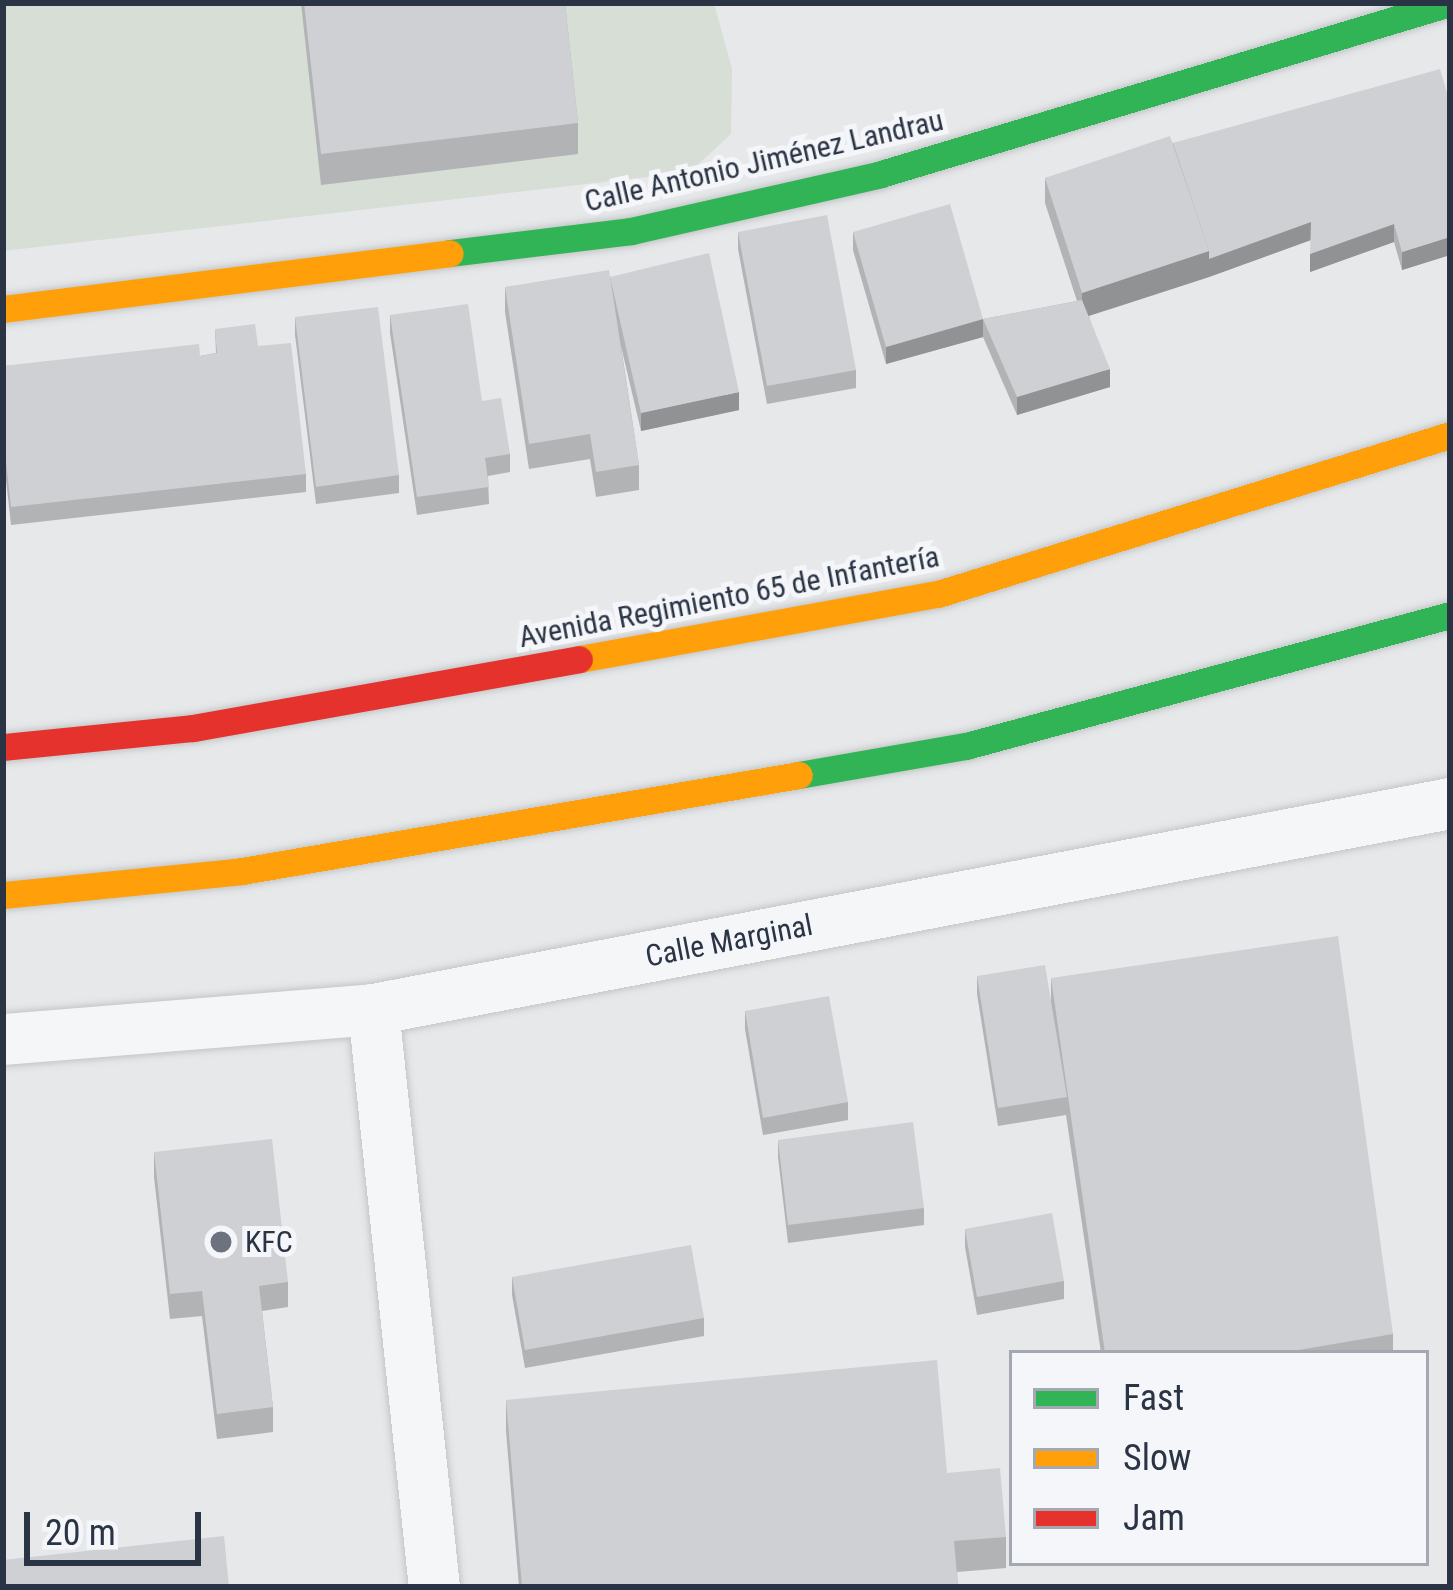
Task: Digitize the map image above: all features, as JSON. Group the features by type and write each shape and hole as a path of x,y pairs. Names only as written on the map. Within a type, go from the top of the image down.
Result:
{"main road":[{"name":"Calle Antonio Jiménez Landrau","path":"3,309 632,230 881,174 1450,4"},
{"name":"Avenida Regimiento 65 de Infantería","path":"3,747 193,728 938,594 1449,435"},
{"path":"3,895 242,871 966,746 1450,615"}],"street":[{"name":"Calle Marginal","path":"3,1039 373,1009 1450,803"},
{"path":"373,1009 434,1587"}],"shaded area":[{"path":"3,3 714,3 732,69 731,134 690,172 3,251"}],"building":[{"path":"304,3 565,3 578,123 321,154"},
{"path":"1440,69 1450,103 1450,237 1402,252 1394,224 1310,254 1311,222 1209,259 1173,143"},
{"path":"1170,136 1209,251 1082,293 1045,178"},
{"path":"950,204 983,319 886,347 853,232"},
{"path":"827,215 856,370 767,386 738,232"},
{"path":"709,253 739,392 641,413 610,277"},
{"path":"609,270 639,465 596,472 590,434 529,444 505,287"},
{"path":"1082,300 1110,369 1017,397 983,319"},
{"path":"468,304 482,401 501,398 510,454 485,458 489,487 417,497 390,315"},
{"path":"378,307 399,475 316,487 295,317"},
{"path":"255,324 258,346 291,343 306,474 11,507 3,436 3,366 199,344 200,356 217,353 215,329"},
{"path":"1338,936 1393,1334 1299,1350 1105,1350 1051,978"},
{"path":"1045,965 1067,1097 998,1108 977,976"},
{"path":"829,996 848,1102 763,1118 745,1011"},
{"path":"913,1122 924,1208 788,1225 778,1140"},
{"name":"KFC","path":"272,1139 288,1282 259,1286 273,1407 217,1414 202,1291 170,1294 154,1152"},
{"path":"1052,1213 1064,1281 977,1297 965,1229"},
{"path":"691,1245 704,1318 525,1350 512,1277"},
{"path":"937,1360 947,1473 1000,1468 1006,1537 954,1541 958,1587 522,1587 506,1400"},
{"path":"224,1536 229,1587 3,1587 3,1560"}],"traffic: fast":[{"path":"450,253 631,231 881,174 1450,3"},
{"path":"799,775 966,746 1450,615"}],"traffic: slow":[{"path":"3,309 450,253"},
{"path":"579,659 938,594 1450,435"},
{"path":"3,895 242,871 799,775"}],"traffic: jam":[{"path":"3,747 193,728 579,659"}],"place":[{"name":"KFC","path":"221,1242"}]}
